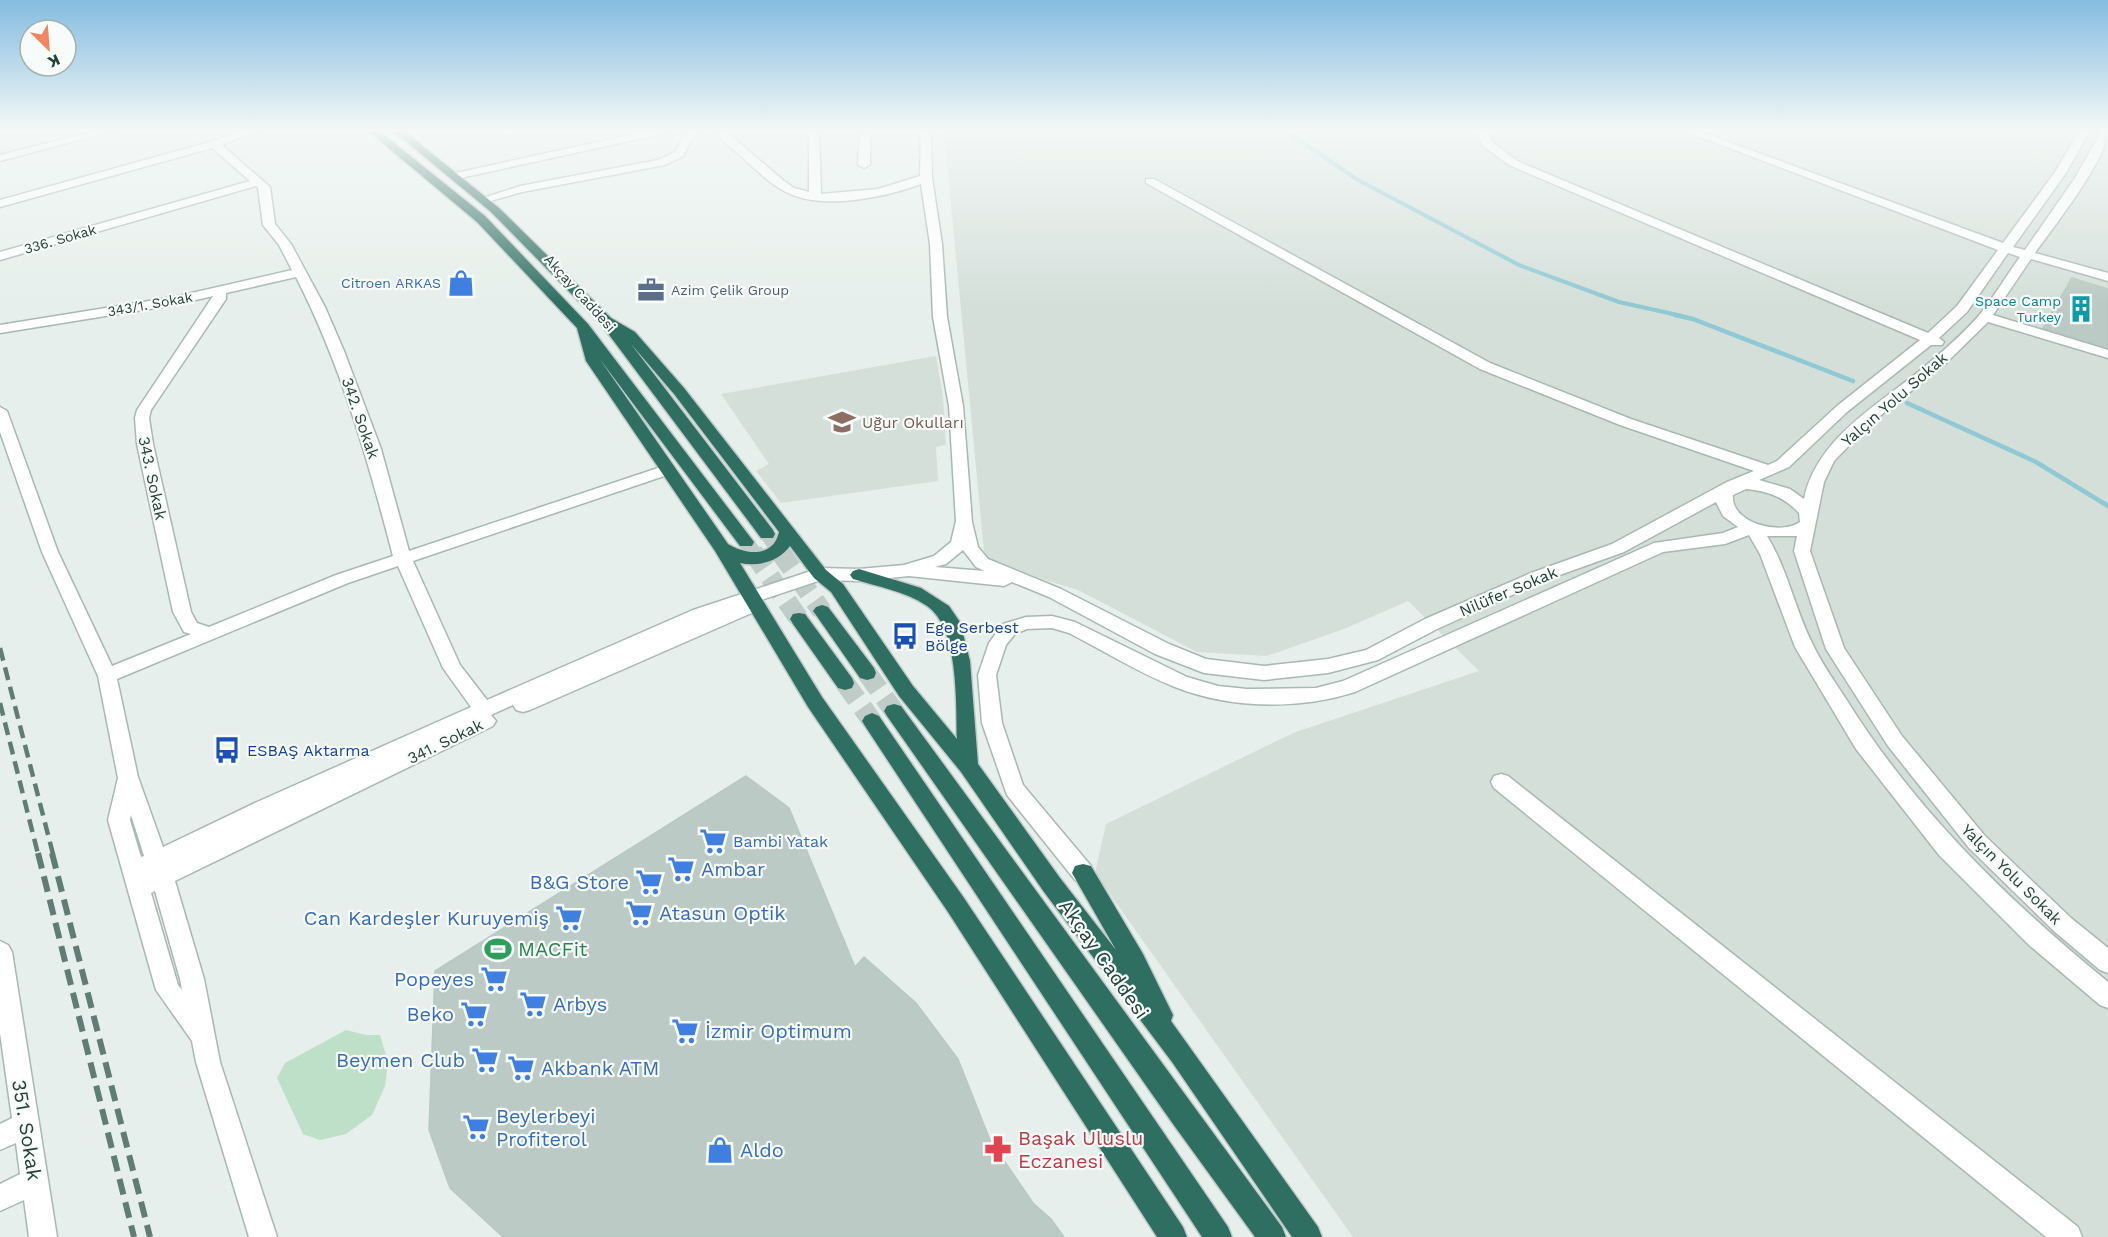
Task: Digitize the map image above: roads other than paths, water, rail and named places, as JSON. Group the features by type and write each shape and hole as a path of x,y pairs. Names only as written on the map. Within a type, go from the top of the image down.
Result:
{"highway":[{"name":"Akçay Caddesi","path":"443,188 481,219 583,327 746,542"},
{"name":"Akçay Caddesi","path":"469,188 606,321 630,335 679,391 777,533 837,588 906,691 968,766 1052,885 1181,1054"},
{"path":"583,327 593,361 722,548 815,702 956,905 1173,1237"},
{"path":"722,548 746,559 766,557 784,543 777,533"},
{"path":"859,575 923,596 944,610 959,643 968,766"},
{"path":"822,611 867,674"},
{"path":"799,619 845,683"},
{"name":"Akçay Caddesi","path":"894,711 1168,1096 1272,1237"},
{"path":"872,721 1218,1237"},
{"path":"1083,873 1135,962 1181,1054 1308,1237"}],"street":[{"path":"0,204 58,188"},
{"name":"336. Sokak","path":"0,256 238,188"},
{"name":"342. Sokak","path":"264,188 269,225 280,236 337,351 373,449 402,557 452,668 483,710"},
{"path":"483,200 527,188"},
{"path":"787,188 792,192 815,196 849,196 878,193 898,188"},
{"path":"815,188 815,196"},
{"path":"927,188 936,244 940,317 956,406 964,522 970,548 982,563 1055,593"},
{"path":"1160,188 1485,366 1548,393 1719,455 1768,470"},
{"path":"1571,188 1953,348"},
{"path":"1842,188 2007,249 2108,277"},
{"name":"Yalçın Yolu Sokak","path":"1733,486 1783,465 1842,409 1929,339 1962,309 2050,188"},
{"name":"Yalçın Yolu Sokak","path":"2075,188 1985,317 1953,348 1866,420 1827,459 1816,482 1802,551 1835,649 1895,741 1977,842 2063,925 2108,962"},
{"name":"343/1. Sokak","path":"0,329 174,301 299,272"},
{"name":"343. Sokak","path":"210,634 189,627 182,612 144,444 142,418 144,410 219,299 220,290"},
{"path":"1985,317 2108,354"},
{"path":"0,411 50,552 107,676 128,777 159,868 192,979 208,1062 263,1237"},
{"path":"1719,455 1733,486"},
{"path":"107,676 342,579 667,470"},
{"path":"1757,484 1783,492 1803,507 1808,515 1808,523 1803,529 1794,533 1767,533 1735,518 1724,506 1723,498 1726,491 1733,486 1757,484"},
{"name":"Nilüfer Sokak","path":"1055,593 1162,649 1204,666 1234,671 1275,673 1328,666 1371,655 1431,624 1537,576 1618,548 1733,486"},
{"path":"905,571 940,560 959,544 964,522"},
{"name":"Yalçın Yolu Sokak","path":"1753,528 1768,554 1804,647 1863,743 1947,849 2037,938 2108,997"},
{"name":"Nilüfer Sokak","path":"1083,873 1014,789 992,723 987,675 998,643 1009,629 1026,623 1052,622 1075,628 1181,682 1218,693 1247,696 1316,695 1348,687 1660,547 1725,538 1753,528"},
{"path":"754,600 820,574 859,575 905,571 990,577 1055,593"},
{"name":"341. Sokak","path":"136,879 483,710 699,614 754,600"},
{"name":"341. Sokak","path":"159,868 754,600"},
{"path":"128,777 119,820 168,990 202,1036"},
{"path":"1501,782 2068,1237"},
{"name":"351. Sokak","path":"0,952 5,1022 26,1125 43,1237"},
{"path":"0,1137 26,1125"},
{"path":"0,1198 35,1181"}],"waterway":[{"path":"1373,188 1519,265 1619,302 1682,316"},
{"path":"1675,315 1693,319 1853,381"},
{"path":"1907,403 2036,462 2108,506"}],"tunnel":[{"path":"767,534 781,553"},
{"path":"746,542 754,553"},
{"path":"753,552 799,619"},
{"path":"780,552 822,611"},
{"path":"867,673 894,711"},
{"path":"845,683 872,721"}],"railway":[{"path":"0,648 53,854"},
{"path":"0,703 38,854"},
{"path":"38,853 134,1237"},
{"path":"52,853 150,1237"}],"place":[{"name":"Citroen ARKAS","path":"461,283"},
{"name":"Azim Çelik Group","path":"651,290"},
{"name":"Space Camp Turkey","path":"2081,309"},
{"name":"Uğur Okulları","path":"842,422"},
{"name":"Ege Serbest Bölge","path":"905,636"},
{"name":"ESBAŞ Aktarma","path":"227,750"},
{"name":"Bambi Yatak","path":"713,841"},
{"name":"Ambar","path":"681,869"},
{"name":"B&G Store","path":"649,882"},
{"name":"Atasun Optik","path":"639,913"},
{"name":"Can Kardeşler Kuruyemiş","path":"569,918"},
{"name":"MACFit","path":"498,949"},
{"name":"Popeyes","path":"494,979"},
{"name":"Arbys","path":"533,1004"},
{"name":"Beko","path":"474,1014"},
{"name":"İzmir Optimum","path":"685,1031"},
{"name":"Beymen Club","path":"485,1060"},
{"name":"Akbank ATM","path":"521,1068"},
{"name":"Beylerbeyi Profiterol","path":"476,1127"},
{"name":"Başak Uluslu Eczanesi","path":"998,1149"},
{"name":"Aldo","path":"720,1150"}]}
